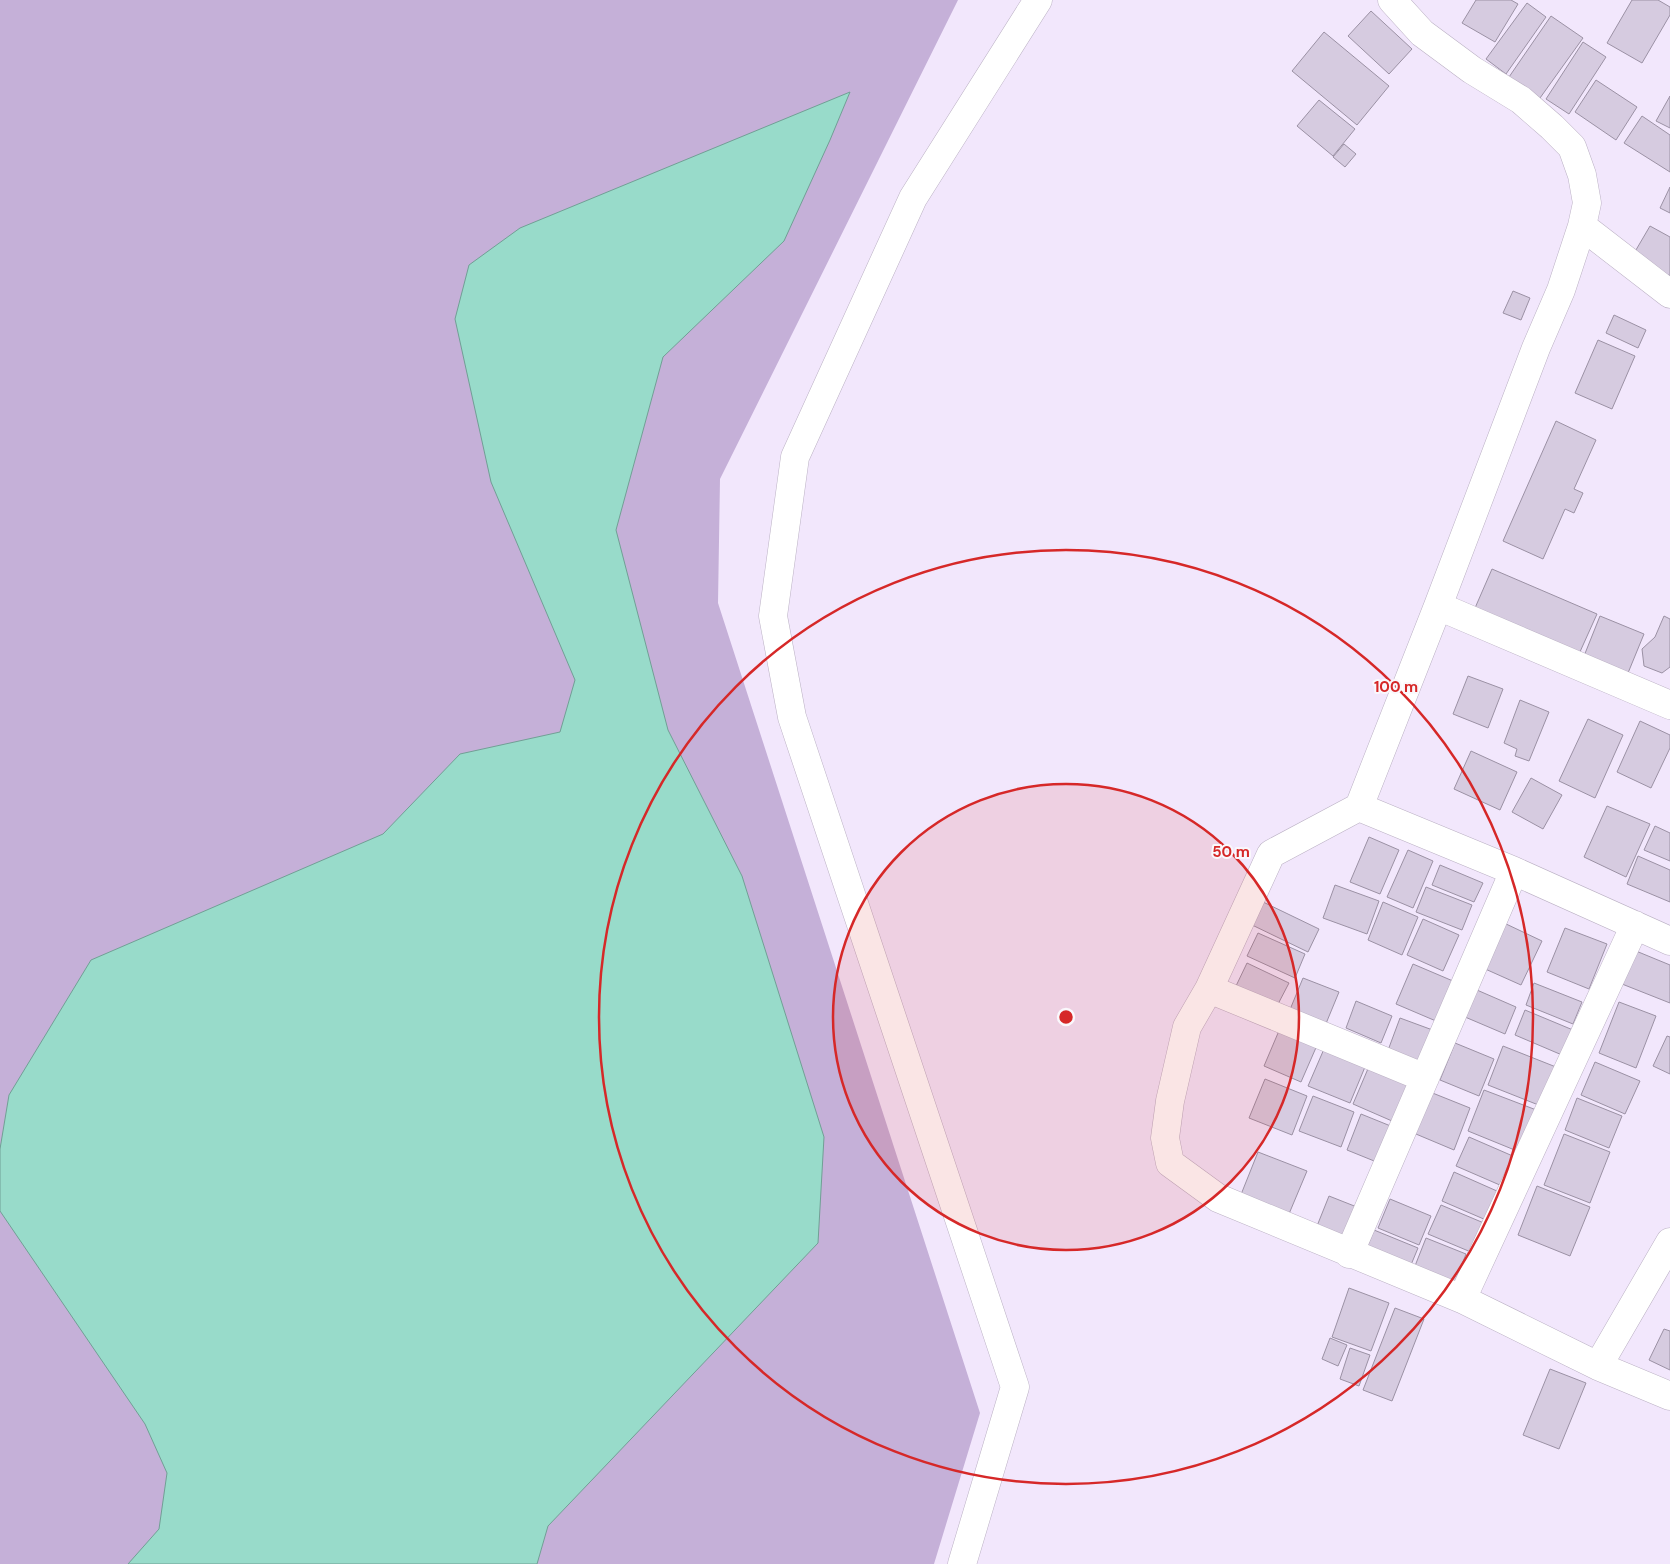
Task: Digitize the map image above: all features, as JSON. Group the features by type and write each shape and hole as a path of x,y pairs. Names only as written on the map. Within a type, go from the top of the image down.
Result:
{"street":[{"path":"962,1564 1015,1387 792,717 773,616 795,457 913,198 1038,0"},
{"path":"1392,0 1422,33 1472,70 1521,100 1572,146 1582,175 1587,203 1582,226 1561,290 1536,348 1359,807 1271,854 1210,989 1188,1027 1170,1101 1165,1138 1170,1163 1218,1198 1462,1300 1598,1366 1670,1396"},
{"path":"1582,226 1670,294"},
{"path":"1438,606 1670,706"},
{"path":"1359,807 1514,871 1670,941"},
{"path":"1349,1254 1514,871"},
{"path":"1462,1300 1635,925"},
{"path":"1210,989 1425,1078"},
{"path":"1598,1366 1670,1242"}],"shaded area":[{"path":"0,0 958,0 720,479 718,603 980,1413 934,1564 0,1564"},
{"path":"850,92 784,241 663,357 616,530 668,730 742,876 824,1137 818,1243 548,1526 537,1564 128,1564 159,1529 167,1473 145,1424 0,1211 0,1149 9,1095 91,960 383,834 460,754 560,732 575,680 491,482 455,319 469,265 520,228"}],"building":[{"path":"1476,0 1511,0 1518,4 1495,42 1462,23"},
{"path":"1632,0 1658,0 1670,7 1670,15 1642,63 1607,43"},
{"path":"1527,3 1546,17 1506,74 1486,59"},
{"path":"1371,11 1412,49 1389,74 1348,36"},
{"path":"1551,16 1583,38 1540,98 1509,77"},
{"path":"1324,32 1389,86 1357,125 1292,71"},
{"path":"1583,42 1606,57 1569,114 1546,99"},
{"path":"1596,80 1637,107 1616,140 1575,112"},
{"path":"1670,96 1670,128 1656,121"},
{"path":"1319,100 1355,129 1333,156 1297,126"},
{"path":"1642,116 1670,135 1670,172 1624,143"},
{"path":"1344,144 1356,154 1345,167 1333,157"},
{"path":"1670,187 1670,213 1660,208"},
{"path":"1650,226 1670,237 1670,276 1633,255"},
{"path":"1513,291 1530,298 1521,320 1503,313"},
{"path":"1614,315 1646,330 1638,348 1606,333"},
{"path":"1598,340 1635,356 1612,409 1575,393"},
{"path":"1556,421 1596,440 1574,489 1583,493 1574,513 1565,509 1543,559 1503,541"},
{"path":"1492,569 1597,614 1579,654 1475,608"},
{"path":"1600,616 1644,634 1628,673 1584,656"},
{"path":"1664,616 1670,619 1670,667 1662,673 1644,666 1642,649 1655,637"},
{"path":"1468,676 1503,689 1488,728 1453,714"},
{"path":"1520,700 1549,712 1529,761 1515,756 1517,749 1504,743"},
{"path":"1588,719 1623,735 1595,798 1559,781"},
{"path":"1640,721 1670,735 1670,748 1651,788 1617,772"},
{"path":"1471,751 1517,772 1500,810 1454,789"},
{"path":"1531,778 1562,795 1543,829 1512,812"},
{"path":"1607,806 1650,824 1626,877 1584,857"},
{"path":"1655,826 1670,833 1670,861 1644,850"},
{"path":"1369,837 1399,850 1380,894 1350,882"},
{"path":"1408,850 1433,861 1413,908 1387,897"},
{"path":"1638,856 1670,870 1670,902 1627,884"},
{"path":"1440,865 1483,883 1474,902 1432,885"},
{"path":"1335,885 1379,901 1367,934 1323,918"},
{"path":"1426,887 1472,905 1462,930 1416,912"},
{"path":"1261,901 1319,929 1308,952 1250,924"},
{"path":"1383,902 1418,917 1402,955 1368,940"},
{"path":"1423,919 1459,935 1443,971 1407,955"},
{"path":"1504,923 1542,941 1521,985 1483,968"},
{"path":"1565,928 1607,944 1589,989 1547,972"},
{"path":"1258,933 1305,954 1295,978 1247,956"},
{"path":"1636,951 1670,965 1670,1003 1622,984"},
{"path":"1247,963 1289,983 1277,1006 1236,986"},
{"path":"1413,964 1460,984 1443,1024 1396,1004"},
{"path":"1303,978 1339,992 1325,1026 1289,1012"},
{"path":"1534,983 1582,1002 1573,1024 1526,1005"},
{"path":"1470,987 1516,1007 1505,1034 1458,1014"},
{"path":"1356,1001 1392,1016 1381,1043 1346,1028"},
{"path":"1619,1002 1656,1016 1636,1068 1599,1053"},
{"path":"1525,1010 1573,1030 1562,1055 1515,1035"},
{"path":"1400,1018 1438,1032 1424,1067 1387,1053"},
{"path":"1281,1026 1318,1043 1301,1082 1264,1066"},
{"path":"1667,1036 1670,1037 1670,1074 1653,1066"},
{"path":"1455,1043 1494,1059 1479,1096 1440,1080"},
{"path":"1503,1046 1556,1067 1541,1106 1488,1085"},
{"path":"1324,1049 1365,1067 1350,1103 1308,1086"},
{"path":"1595,1062 1640,1081 1625,1114 1581,1095"},
{"path":"1370,1064 1409,1081 1392,1121 1353,1104"},
{"path":"1265,1079 1307,1096 1292,1135 1249,1118"},
{"path":"1420,1088 1470,1108 1454,1150 1404,1129"},
{"path":"1484,1090 1539,1111 1522,1153 1468,1131"},
{"path":"1313,1096 1354,1112 1341,1147 1299,1131"},
{"path":"1577,1098 1622,1116 1609,1148 1565,1130"},
{"path":"1361,1114 1403,1131 1389,1167 1347,1150"},
{"path":"1564,1134 1610,1152 1590,1203 1544,1185"},
{"path":"1469,1137 1522,1160 1509,1189 1456,1166"},
{"path":"1258,1152 1307,1171 1286,1221 1238,1202"},
{"path":"1454,1172 1506,1195 1493,1223 1442,1201"},
{"path":"1537,1186 1590,1207 1570,1256 1518,1235"},
{"path":"1329,1196 1367,1211 1355,1241 1317,1226"},
{"path":"1390,1199 1431,1216 1419,1245 1378,1228"},
{"path":"1441,1205 1491,1226 1478,1255 1428,1234"},
{"path":"1374,1230 1418,1248 1408,1272 1364,1255"},
{"path":"1426,1238 1466,1254 1453,1287 1413,1271"},
{"path":"1349,1288 1389,1303 1371,1351 1332,1337"},
{"path":"1395,1308 1424,1319 1392,1401 1363,1390"},
{"path":"1664,1329 1670,1331 1670,1370 1649,1360"},
{"path":"1330,1338 1347,1345 1338,1366 1322,1359"},
{"path":"1350,1348 1370,1355 1359,1386 1340,1379"},
{"path":"1550,1369 1586,1383 1559,1449 1523,1435"}]}
